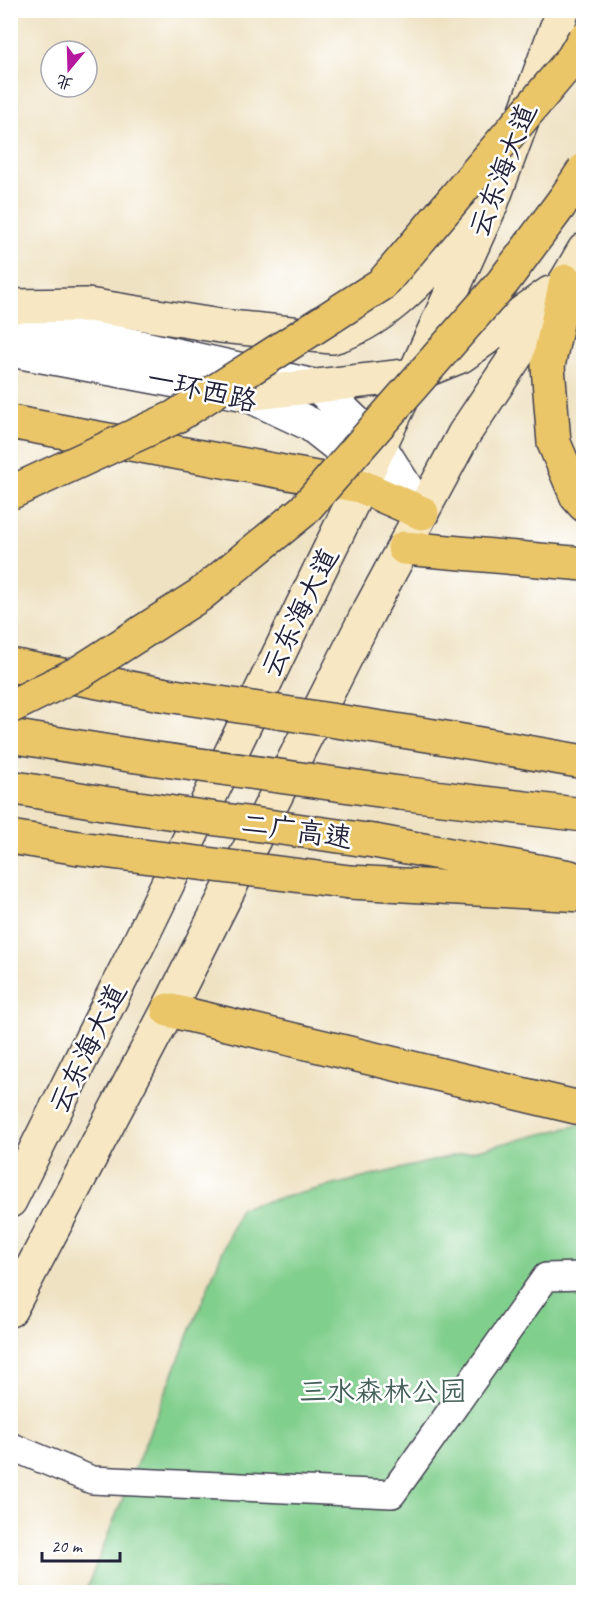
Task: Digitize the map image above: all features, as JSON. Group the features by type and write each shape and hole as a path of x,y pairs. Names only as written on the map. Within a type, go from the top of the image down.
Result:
{"highway":[{"path":"10,493 175,417 382,284 573,58 573,24"},
{"path":"10,707 80,672 200,595 303,511 504,282 567,197 584,170"},
{"path":"566,281 548,366 548,377 554,443 577,497 584,504"},
{"path":"10,422 360,486 422,513"},
{"path":"404,548 584,564"},
{"path":"10,665 161,694 434,736 584,762"},
{"name":"二广高速","path":"10,736 400,793 584,816"},
{"name":"二广高速","path":"10,787 103,803 374,841 584,879"},
{"path":"10,837 79,848 350,882 584,895"},
{"path":"168,1011 584,1109"}],"main road":[{"name":"云东海大道","path":"10,1202 138,945 414,375 573,24"},
{"path":"10,306 88,305 220,326 332,337 368,322 394,304 491,205"},
{"name":"云东海大道","path":"10,1310 168,1011 367,615 464,434 566,281 584,250"},
{"path":"246,394 414,375 462,356 566,281"}],"street":[{"path":"10,318 319,387 379,445 422,513"},
{"name":"一环西路","path":"10,350 246,394 310,424 338,446 360,486"},
{"path":"10,1446 92,1480 392,1494 546,1277 584,1276"}],"green space":[{"name":"三水森林公园","path":"583,1124 583,1592 85,1592 240,1208"}]}
